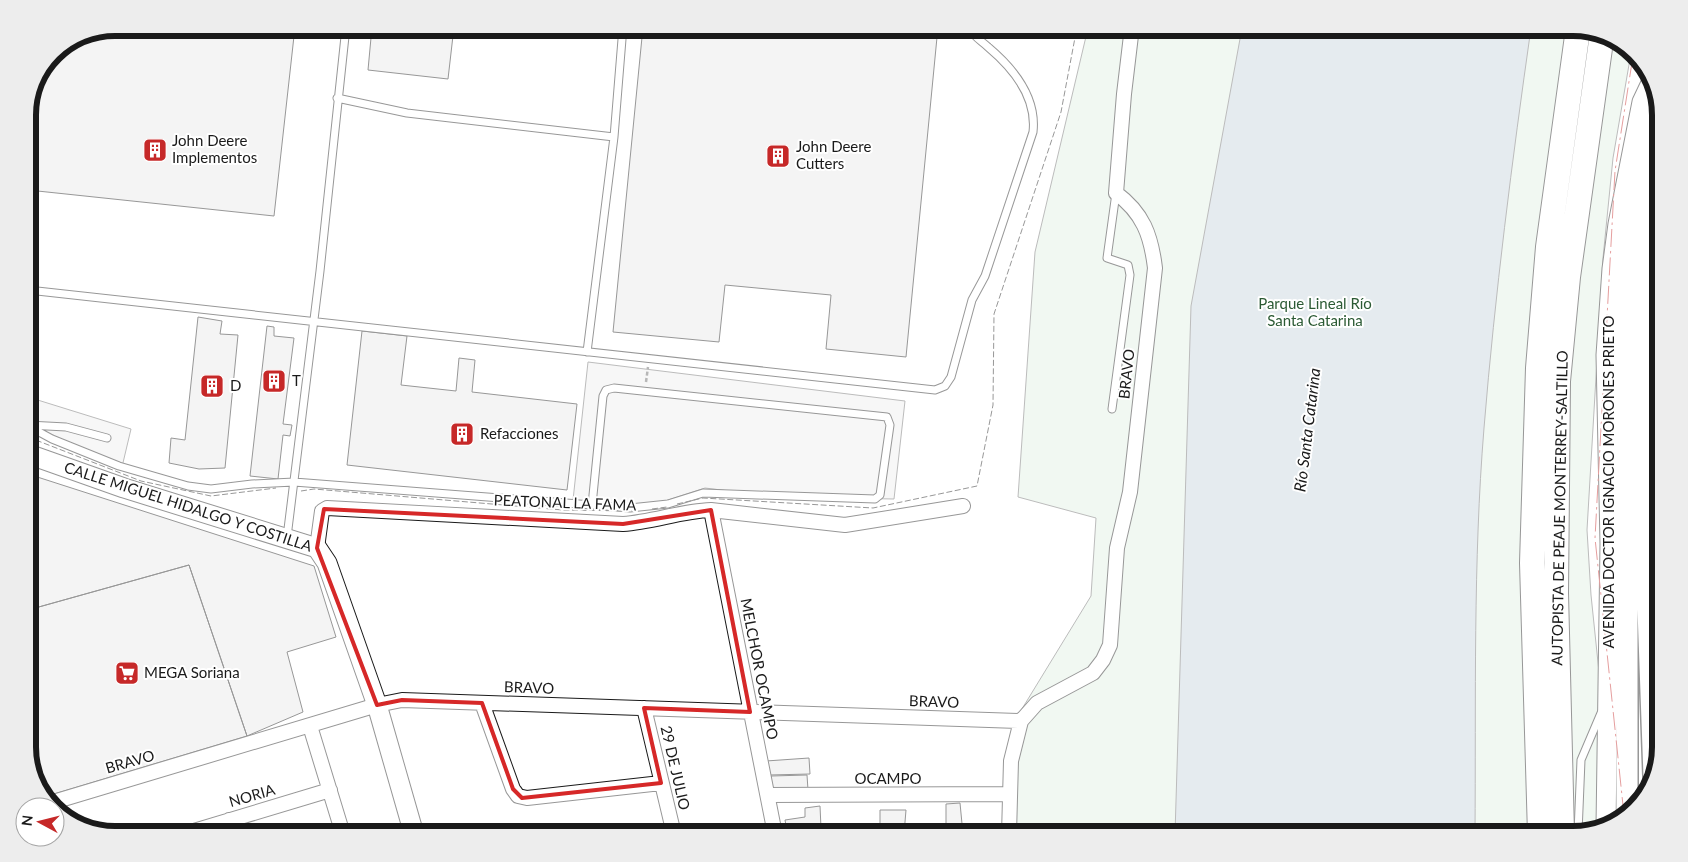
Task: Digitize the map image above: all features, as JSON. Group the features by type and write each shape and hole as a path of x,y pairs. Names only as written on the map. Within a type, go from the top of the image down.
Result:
{"highway":[{"name":"AUTOPISTA DE PEAJE MONTERREY-SALTILLO","path":"1540,826 1532,563 1538,368 1548,247 1577,37"},
{"name":"AUTOPISTA DE PEAJE MONTERREY-SALTILLO","path":"1562,826 1556,593 1558,381 1568,277 1601,41"}],"main road":[{"name":"AVENIDA DOCTOR IGNACIO MORONES PRIETO","path":"1606,819 1610,544 1606,355 1612,270 1618,224 1642,102 1648,90"},
{"name":"AVENIDA DOCTOR IGNACIO MORONES PRIETO","path":"1626,805 1627,540 1623,357 1629,268 1652,114"},
{"name":"AVENIDA DOCTOR IGNACIO MORONES PRIETO","path":"1652,233 1647,269 1640,387 1652,720"},
{"name":"CALLE MIGUEL HIDALGO Y COSTILLA","path":"36,457 124,488 287,537 317,548 326,564 377,705 412,826"}],"street":[{"path":"1116,193 1131,36"},
{"name":"BRAVO","path":"1010,826 1010,761 1021,721 1037,703 1093,673 1103,660 1110,645 1117,548 1130,492 1155,268 1149,235 1144,224 1132,204 1116,193"},
{"name":"PEATONAL LA FAMA","path":"317,548 322,511 327,508 623,524 637,523 690,511 711,510 845,525 963,506"},
{"name":"MELCHOR OCAMPO","path":"711,510 774,826"},
{"name":"BRAVO","path":"65,799 377,705 402,700 1021,721"},
{"path":"482,703 513,789 518,796 527,798 661,782"},
{"name":"29 DE JULIO","path":"644,708 672,826"},
{"path":"310,726 341,826"},
{"name":"NORIA","path":"210,826 330,790"},
{"name":"OCAMPO","path":"768,796 1009,794"},
{"path":"229,820 231,826"}],"lane":[{"path":"287,537 314,322 345,36"},
{"path":"587,352 614,137 623,36"},
{"path":"36,291 935,390 945,386 951,377 972,300 985,276 1033,132 1034,112 1008,64 974,36"},
{"path":"337,98 407,113 614,137"},
{"path":"1112,409 1130,275 1128,266 1107,258 1116,193"},
{"path":"36,430 52,439 119,466 188,486 211,489 252,484 294,482 630,508 668,504 703,493 877,499 881,494 890,425 889,419 884,416 614,388 604,393 592,505"},
{"path":"36,425 66,427 107,438"},
{"path":"1578,825 1581,760 1609,694"}],"path":[{"path":"645,390 650,359"}],"highlighted area":[{"path":"324,509 623,524 711,510 750,712 644,708 661,783 522,798 513,789 482,703 402,700 377,705 317,548"}],"green space":[{"name":"Parque Lineal Río Santa Catarina","path":"1086,36 1573,36 1598,40 1608,44 1625,56 1630,61 1613,158 1603,258 1587,530 1591,595 1603,711 1618,811 1598,822 1573,826 1015,826 1017,717 1091,596 1096,518 1018,497 1035,252"}],"shaded area":[{"path":"588,362 905,401 894,499 779,497 705,488 665,501 625,506 573,500"},
{"path":"36,399 131,429 122,467 36,433"}],"water":[{"name":"Río Santa Catarina","path":"1241,36 1530,36 1499,278 1480,478 1476,631 1475,826 1175,826 1191,306"}],"building":[{"name":"John Deere Implementos","path":"115,36 294,36 274,216 36,191 36,110 42,85 50,71 59,59 71,50 85,42 100,38"},
{"path":"371,36 453,36 448,79 368,70"},
{"name":"John Deere Cutters","path":"642,36 937,36 906,357 826,349 831,295 725,285 719,342 613,332"},
{"name":"D","path":"198,317 222,321 220,334 238,335 225,468 199,469 169,463 171,438 185,440"},
{"name":"T","path":"267,326 274,327 274,336 294,338 283,424 292,425 290,436 283,435 278,479 250,476"},
{"name":"Refacciones","path":"362,331 407,336 401,385 456,391 459,358 475,360 472,392 577,404 567,490 347,465"},
{"path":"36,477 314,566 336,637 287,652 303,712 247,736 189,565 36,608"},
{"name":"MEGA Soriana","path":"189,565 247,736 53,794 40,772 36,752 36,608"},
{"path":"809,758 810,774 769,775 766,761"},
{"path":"807,775 808,790 773,793 771,776"},
{"path":"960,803 962,826 946,826 946,804"},
{"path":"820,806 821,826 786,826 785,820 805,817 805,808"},
{"path":"880,810 906,810 905,826 880,826"}],"fence":[{"path":"677,504 703,498 873,508 977,486 993,405 994,314 1061,112 1075,36"},
{"path":"36,440 141,481 211,496 276,488"},
{"path":"301,491 314,489 563,510 632,511"},
{"path":"652,509 667,507"}],"power":[{"path":"1623,807 1595,538 1615,171 1632,63"}],"place":[{"name":"John Deere Implementos","path":"155,150"},
{"name":"John Deere Cutters","path":"778,156"},
{"name":"T","path":"274,381"},
{"name":"D","path":"212,386"},
{"name":"Refacciones","path":"462,434"},
{"name":"MEGA Soriana","path":"127,673"}]}
